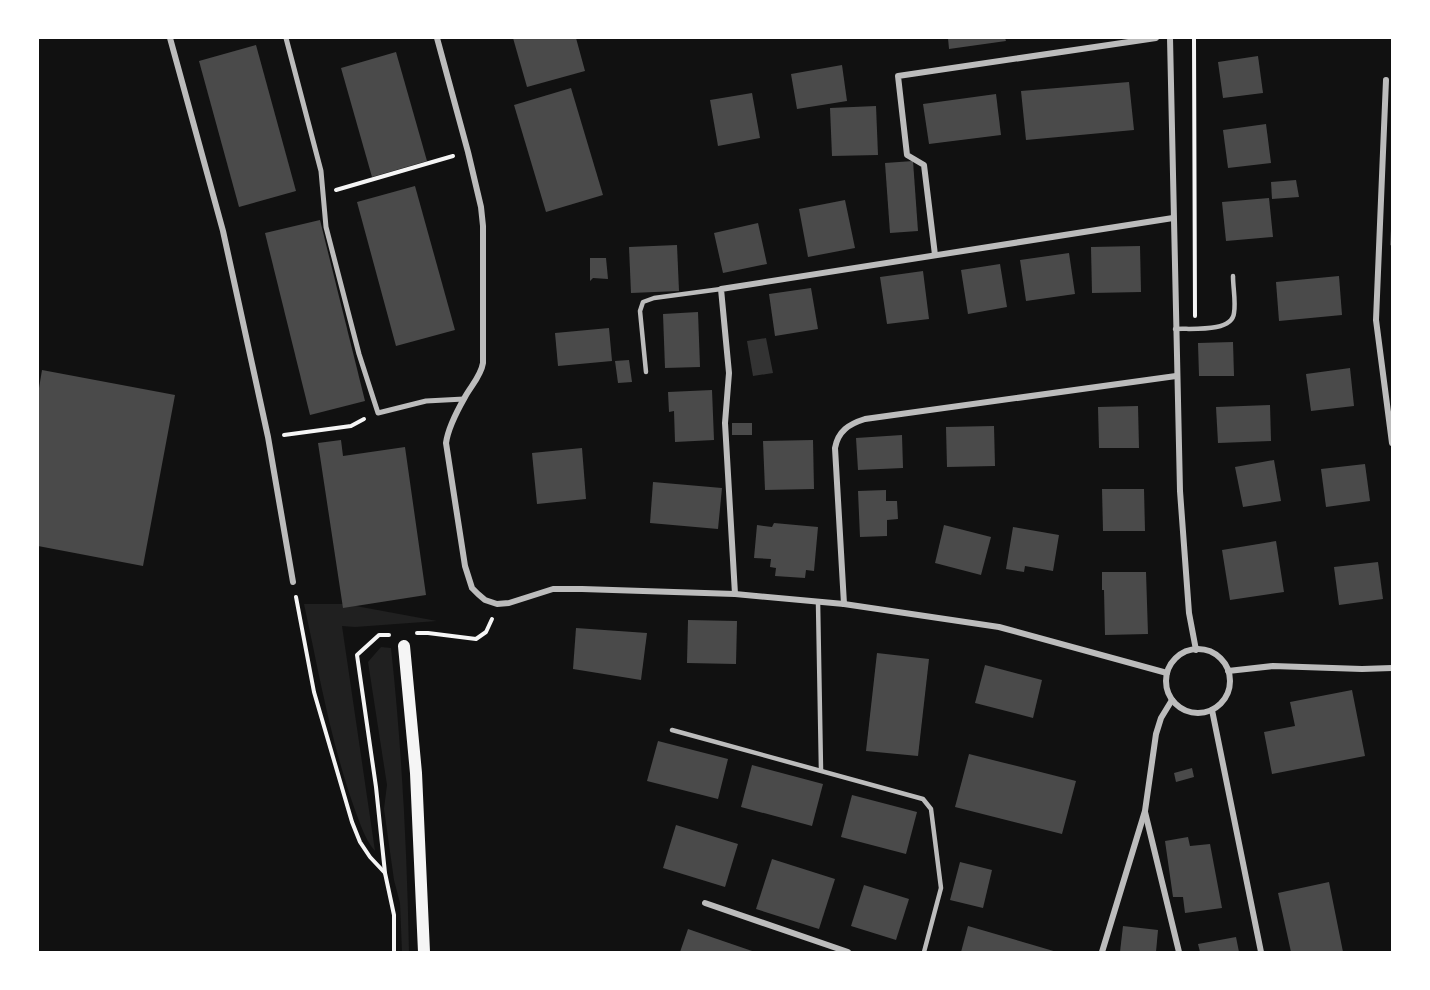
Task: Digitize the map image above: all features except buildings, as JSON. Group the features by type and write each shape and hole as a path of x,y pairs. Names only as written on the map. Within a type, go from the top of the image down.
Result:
{"main road":[{"path":"404,646 416,773 424,952"}],"street":[{"path":"170,38 223,231 268,437 293,582"},
{"path":"286,38 321,171 326,227 359,354 378,413 426,401 464,399"},
{"path":"437,38 468,152 481,207 483,226 483,363 479,376 464,399 446,443 465,566 472,588 485,600 496,604 509,603 542,591 582,589 735,594 844,604 999,627 1167,673"},
{"path":"935,255 924,165 907,155 898,76 1156,38"},
{"path":"1170,38 1181,519 1189,612 1196,650"},
{"path":"1386,80 1376,320 1392,443"},
{"path":"735,594 725,423 729,373 721,289 1173,218"},
{"path":"844,604 835,448 839,436 849,425 865,419 1176,376"},
{"path":"582,589 583,581"},
{"path":"1196,650 1212,652 1219,657 1228,671 1229,689 1225,698 1212,710 1201,713 1190,712 1172,700 1168,691 1167,673 1175,659 1181,654 1196,650"},
{"path":"1228,671 1273,666 1392,668"},
{"path":"1102,952 1145,811 1156,734 1161,718 1172,700"},
{"path":"1212,710 1261,952"},
{"path":"1145,811 1179,952"},
{"path":"705,903 848,952"}],"lane":[{"path":"1175,329 1223,326 1231,322 1235,312 1233,276"},
{"path":"646,372 640,310 643,302 654,298 721,289"},
{"path":"818,602 821,770"},
{"path":"672,730 917,796 928,804 933,821 941,888 924,952"}],"path":[{"path":"1194,38 1195,328"},
{"path":"323,193 468,152"},
{"path":"268,437 351,426"},
{"path":"293,582 314,692 352,822 360,842 385,873 394,915 394,952"}],"shaded area":[{"path":"766,338 773,373 753,376 747,341"},
{"path":"304,604 345,604 437,621 342,626 375,851 361,826 339,759"},
{"path":"381,647 391,648 395,686 407,876 409,952 402,952 400,903 394,880 384,809 387,785 368,662"}]}
